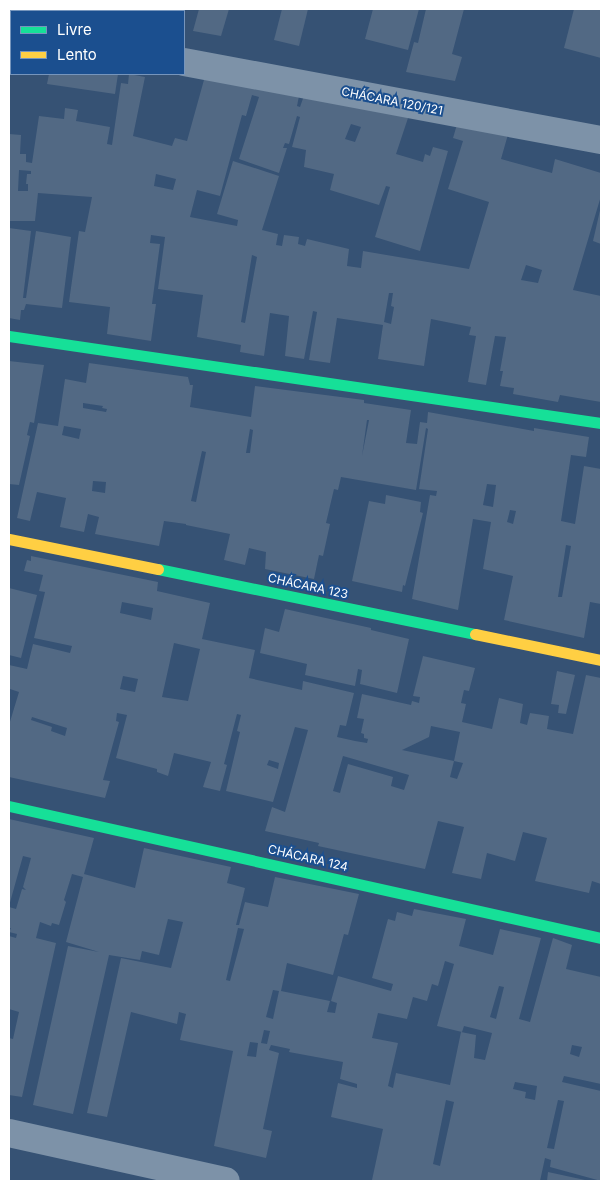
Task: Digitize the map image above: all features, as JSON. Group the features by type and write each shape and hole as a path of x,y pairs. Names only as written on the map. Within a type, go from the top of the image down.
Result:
{"street":[{"name":"CHÁCARA 120/121","path":"185,62 601,140"},
{"path":"9,336 601,423"},
{"name":"CHÁCARA 123","path":"9,538 601,660"},
{"name":"CHÁCARA 124","path":"9,806 601,938"},
{"path":"9,1133 226,1181"}],"building":[{"path":"133,9 180,9 180,10"},
{"path":"199,9 229,9 221,36 193,31"},
{"path":"282,9 308,9 299,46 274,40"},
{"path":"373,9 419,9 408,50 365,39"},
{"path":"426,9 464,9 452,54 462,57 455,81 406,72 414,42 418,43"},
{"path":"574,9 601,9 601,58 564,48"},
{"path":"207,69 301,86 297,106 300,107 307,87 410,112 396,154 423,162 425,154 430,156 433,147 448,151 420,251 375,237 390,187 386,186 379,205 330,190 334,174 304,167 306,150 292,147 300,117 297,116 289,144 285,143 283,148 287,148 279,173 239,159 259,97 252,95 246,116 242,115 220,196 197,190 190,217 237,226 238,220 217,214 233,161 279,176 262,230 278,234 276,245 282,246 284,235 299,237 298,244 305,246 307,239 349,249 347,266 361,268 363,251 469,269 489,202 448,189 463,141 453,138 458,121 509,131 501,159 552,173 555,159 601,173 601,196 573,290 601,296 601,402 560,395 558,402 513,394 514,388 500,386 503,371 500,371 506,337 495,336 486,385 468,382 476,336 469,335 471,327 431,319 424,366 378,359 383,325 337,318 330,363 309,360 317,312 313,311 304,359 285,356 289,316 270,313 264,356 240,352 241,345 197,337 203,295 158,289 165,237 151,235 150,243 160,244 152,304 156,304 151,341 107,334 110,307 69,302 79,231 85,232 92,197 38,193 35,221 9,221 9,134 21,135 20,154 26,154 26,162 32,163 39,116 64,119 65,108 78,110 76,121 110,127 107,144 112,145 121,83 128,84 129,75 134,75 145,77 133,136 172,146 175,138 187,141","holes":["351,124 361,127 355,142 345,139","19,170 31,171 31,174 27,174 26,184 28,184 28,191 18,191","156,174 176,179 173,190 154,186","252,255 257,257 245,323 241,322","526,265 542,270 538,283 521,280","389,293 393,293 391,306 394,307 391,324 384,322"]},
{"path":"49,75 118,75 115,94 47,84"},
{"path":"601,206 601,244 593,241"},
{"path":"9,228 31,231 23,298 26,298 36,231 71,237 62,308 26,304 24,310 21,310 20,320 9,318"},
{"path":"9,361 44,365 34,423 30,422 27,435 30,436 19,485 9,484"},
{"path":"89,363 188,377 190,385 193,385 190,407 251,417 255,386 364,400 364,403 411,410 406,443 417,444 420,422 427,423 428,412 534,431 534,428 589,437 586,457 571,455 561,521 575,524 584,466 601,469 601,604 590,602 584,638 504,620 513,576 483,569 491,522 473,519 458,610 412,599 430,495 436,496 437,491 419,489 428,429 426,428 416,490 341,477 338,490 334,489 326,523 330,524 323,556 319,555 314,579 265,569 266,552 249,548 245,565 224,560 230,534 186,524 164,521 159,546 95,534 99,517 88,514 84,532 60,527 66,498 37,492 30,521 17,518 38,423 58,426 65,379 86,383","holes":["83,403 103,406 102,408 107,409 106,412 83,408","367,420 369,420 362,456","64,426 81,429 79,439 62,435","250,429 253,430 250,453 246,453","202,451 206,452 196,502 191,501","93,481 106,482 105,493 92,491","487,484 496,485 493,507 483,505","510,510 516,511 513,524 507,522","566,545 571,546 562,597 558,597"]},
{"path":"386,495 421,502 420,512 423,513 402,592 352,581 369,501 385,504"},
{"path":"31,556 158,582 157,591 210,603 202,639 255,650 249,678 302,690 303,681 354,693 346,726 340,725 337,737 355,741 367,743 368,739 364,738 364,734 361,733 364,719 357,718 362,694 411,705 412,701 419,703 420,697 413,696 423,656 475,668 469,691 464,690 461,703 466,704 462,722 492,729 499,698 523,704 520,723 527,725 530,713 549,716 547,729 573,734 586,675 601,678 601,884 592,881 589,893 535,881 547,838 523,832 515,861 487,853 481,879 452,873 464,827 438,821 425,869 318,846 319,843 265,831 272,807 285,812 308,730 295,727 273,802 226,791 240,732 237,731 241,715 237,714 224,764 227,765 220,791 203,787 211,762 174,753 168,776 157,772 157,769 116,758 127,715 117,713 116,721 119,722 103,780 110,781 105,798 9,777 9,725 19,692 10,689 9,693 9,665 27,669 33,644 70,653 72,646 34,638 45,592 39,591 43,575 24,571 27,560 31,561","holes":["122,602 153,608 151,620 120,613","174,643 200,649 188,701 162,697","123,676 138,679 135,692 120,689","32,717 67,728 65,736 51,731 52,727 31,720","431,726 460,732 454,761 402,750 429,737","343,756 409,775 404,790 391,786 393,777 348,764 340,793 333,791","269,760 279,763 278,769 267,765","454,761 463,763 457,779 450,777"]},
{"path":"9,588 37,595 21,658 9,655"},
{"path":"285,609 371,628 371,630 409,639 397,693 360,684 362,670 358,669 355,686 305,675 307,664 260,653 265,628 279,632"},
{"path":"557,671 575,675 566,714 558,713 559,705 551,704"},
{"path":"9,819 94,838 84,874 135,888 144,848 231,867 227,883 245,888 236,925 239,925 245,902 268,907 275,877 359,894 348,935 344,934 333,975 287,963 281,991 330,1001 327,1012 335,1013 337,1003 331,1001 338,976 391,991 393,984 372,978 388,919 395,921 397,912 412,916 414,909 466,919 459,946 493,955 500,929 541,938 519,1019 530,1022 553,938 572,945 566,969 601,977 601,1084 564,1076 562,1082 601,1091 601,1181 550,1167 551,1160 545,1158 540,1181 372,1180 383,1129 331,1117 338,1083 357,1088 357,1084 340,1079 343,1062 289,1052 290,1049 271,1045 269,1050 279,1053 263,1129 272,1131 266,1158 214,1146 233,1051 180,1040 186,1014 179,1012 177,1024 131,1012 107,1117 87,1113 121,958 171,968 183,922 168,919 159,955 142,951 140,960 109,955 73,1114 33,1105 68,946 99,952 66,942 83,877 72,874 59,925 52,923 51,926 40,922 36,938 56,943 22,1097 9,1095 9,1038 13,1039 19,1012 9,1009 9,936 16,938 17,934 9,932 11,928 9,928 9,907 16,909 22,889 26,890 23,887 31,858 23,856 9,906","holes":["238,928 244,929 230,981 226,980","445,961 454,964 437,1026 462,1032 464,1026 492,1033 485,1060 474,1058 476,1035 461,1032 450,1085 396,1073 393,1088 388,1086 398,1043 372,1038 378,1013 407,1019 413,997 427,1001 432,984 438,986","499,986 504,987 496,1019 490,1017","273,990 279,991 273,1019 266,1017","264,1030 270,1031 267,1044 261,1043","250,1042 258,1043 256,1057 247,1056","572,1045 582,1047 579,1057 570,1054","515,1082 537,1086 535,1100 525,1098 526,1092 513,1089","446,1100 454,1102 440,1166 433,1164","558,1100 564,1101 554,1149 547,1148"]},
{"path":"548,1172 585,1180 585,1181 547,1181"}],"traffic: fast":[{"path":"9,336 601,423"},
{"path":"158,569 475,634"},
{"path":"9,806 601,938"}],"traffic: slow":[{"path":"9,539 158,569"},
{"path":"475,634 601,660"}]}
